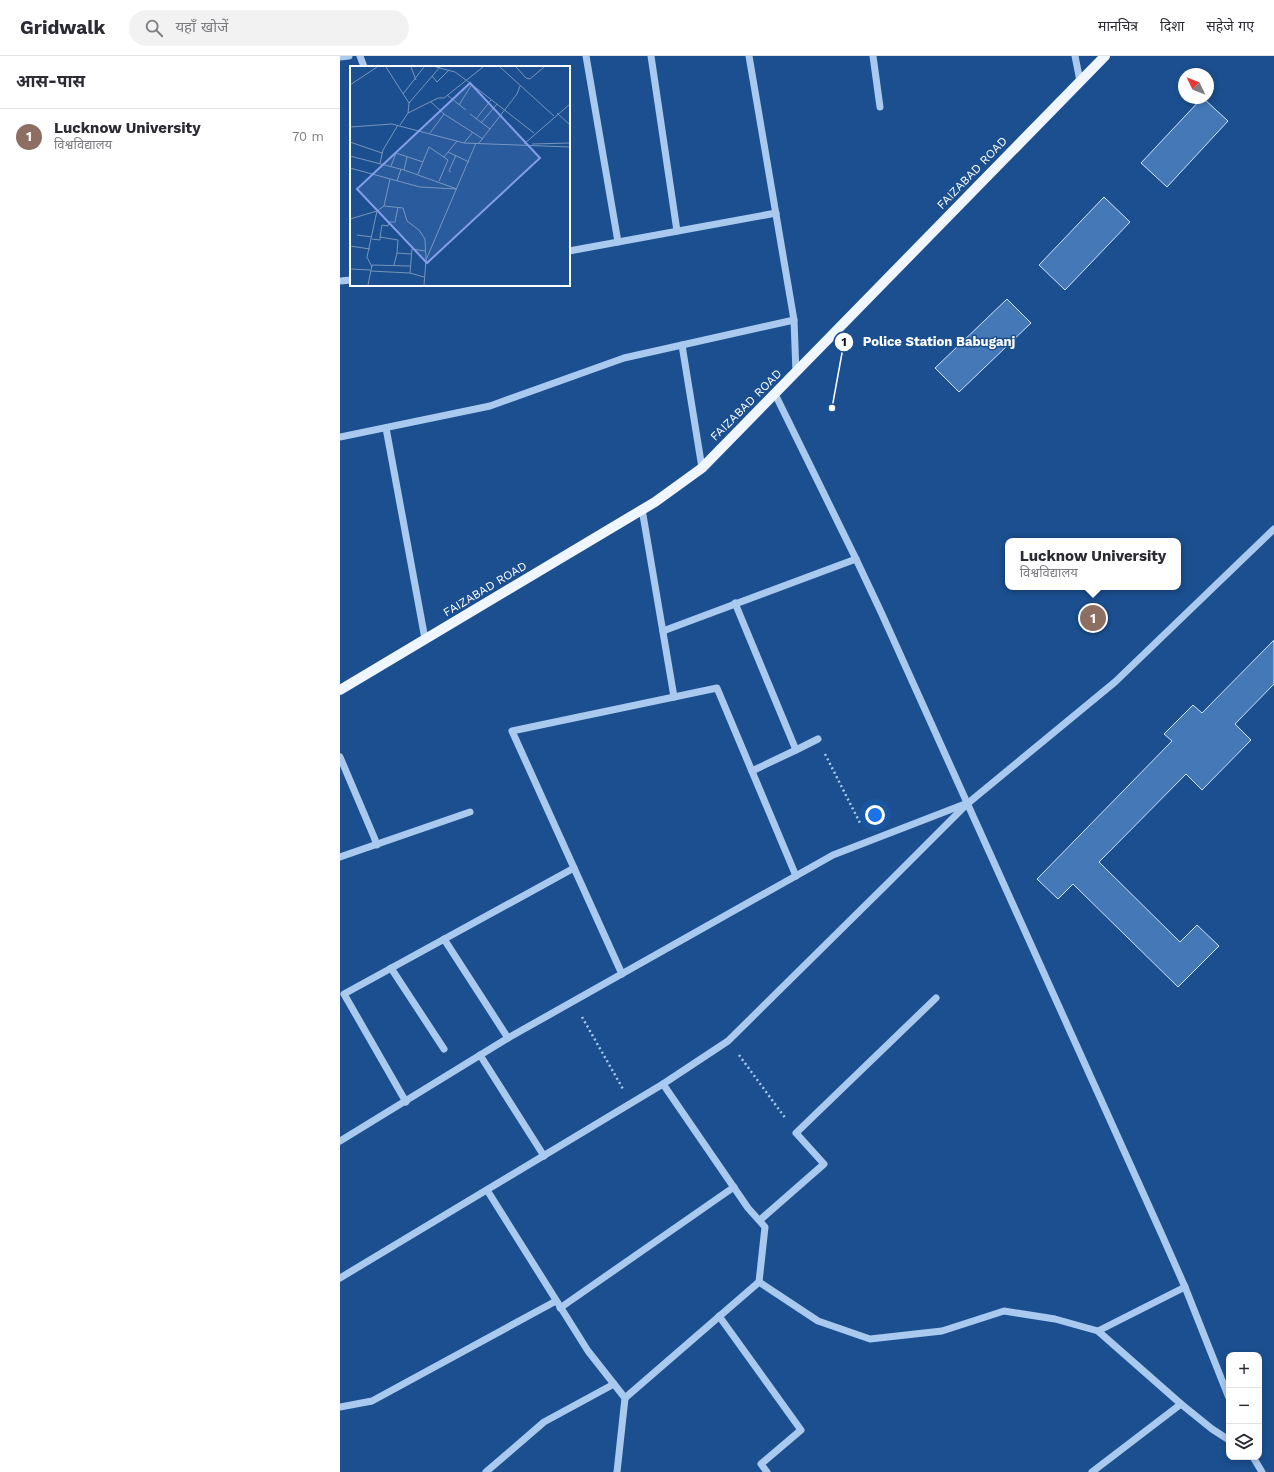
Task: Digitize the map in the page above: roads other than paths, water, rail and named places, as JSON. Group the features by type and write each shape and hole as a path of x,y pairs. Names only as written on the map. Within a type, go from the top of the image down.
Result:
{"main road":[{"name":"FAIZABAD ROAD","path":"340,690 642,509 702,468 1105,56"}],"street":[{"path":"340,57 349,56"},
{"path":"360,56 364,66"},
{"path":"586,56 618,242"},
{"path":"651,56 677,231"},
{"path":"749,56 794,320 796,373"},
{"path":"873,56 880,107"},
{"path":"1075,56 1080,81"},
{"path":"570,251 776,213"},
{"path":"340,282 350,280"},
{"path":"340,437 490,406 624,358 794,320"},
{"path":"682,345 702,468"},
{"path":"775,394 856,559 967,804 1185,1287 1226,1390"},
{"path":"386,428 425,639"},
{"path":"642,509 674,697"},
{"path":"340,1278 663,1084 728,1040 967,804 1115,682 1274,528"},
{"path":"663,631 856,559"},
{"path":"735,604 796,750"},
{"path":"622,974 512,731 717,688 796,876"},
{"path":"752,771 818,739"},
{"path":"340,757 377,845"},
{"path":"340,1141 406,1102 508,1038 833,855 967,804"},
{"path":"340,857 470,812"},
{"path":"406,1102 344,994 574,868"},
{"path":"444,939 508,1038"},
{"path":"391,968 444,1049"},
{"path":"760,1220 824,1164 796,1133 936,998"},
{"path":"480,1055 544,1156"},
{"path":"617,1472 625,1398 759,1282 765,1227 748,1208 663,1084"},
{"path":"560,1308 734,1187"},
{"path":"487,1190 588,1351 625,1398"},
{"path":"759,1282 818,1321 870,1339 942,1331 1004,1311 1055,1319 1098,1331 1181,1404 1212,1429 1226,1438"},
{"path":"1098,1331 1185,1287"},
{"path":"340,1407 372,1401 556,1301"},
{"path":"719,1316 801,1430 761,1464 767,1472"},
{"path":"486,1472 544,1422 614,1384"},
{"path":"1092,1472 1181,1404"},
{"path":"1255,1460 1262,1472"}],"place":[{"name":"Police Station Babuganj","path":"832,408"},
{"name":"Lucknow University","path":"1093,618"}]}
